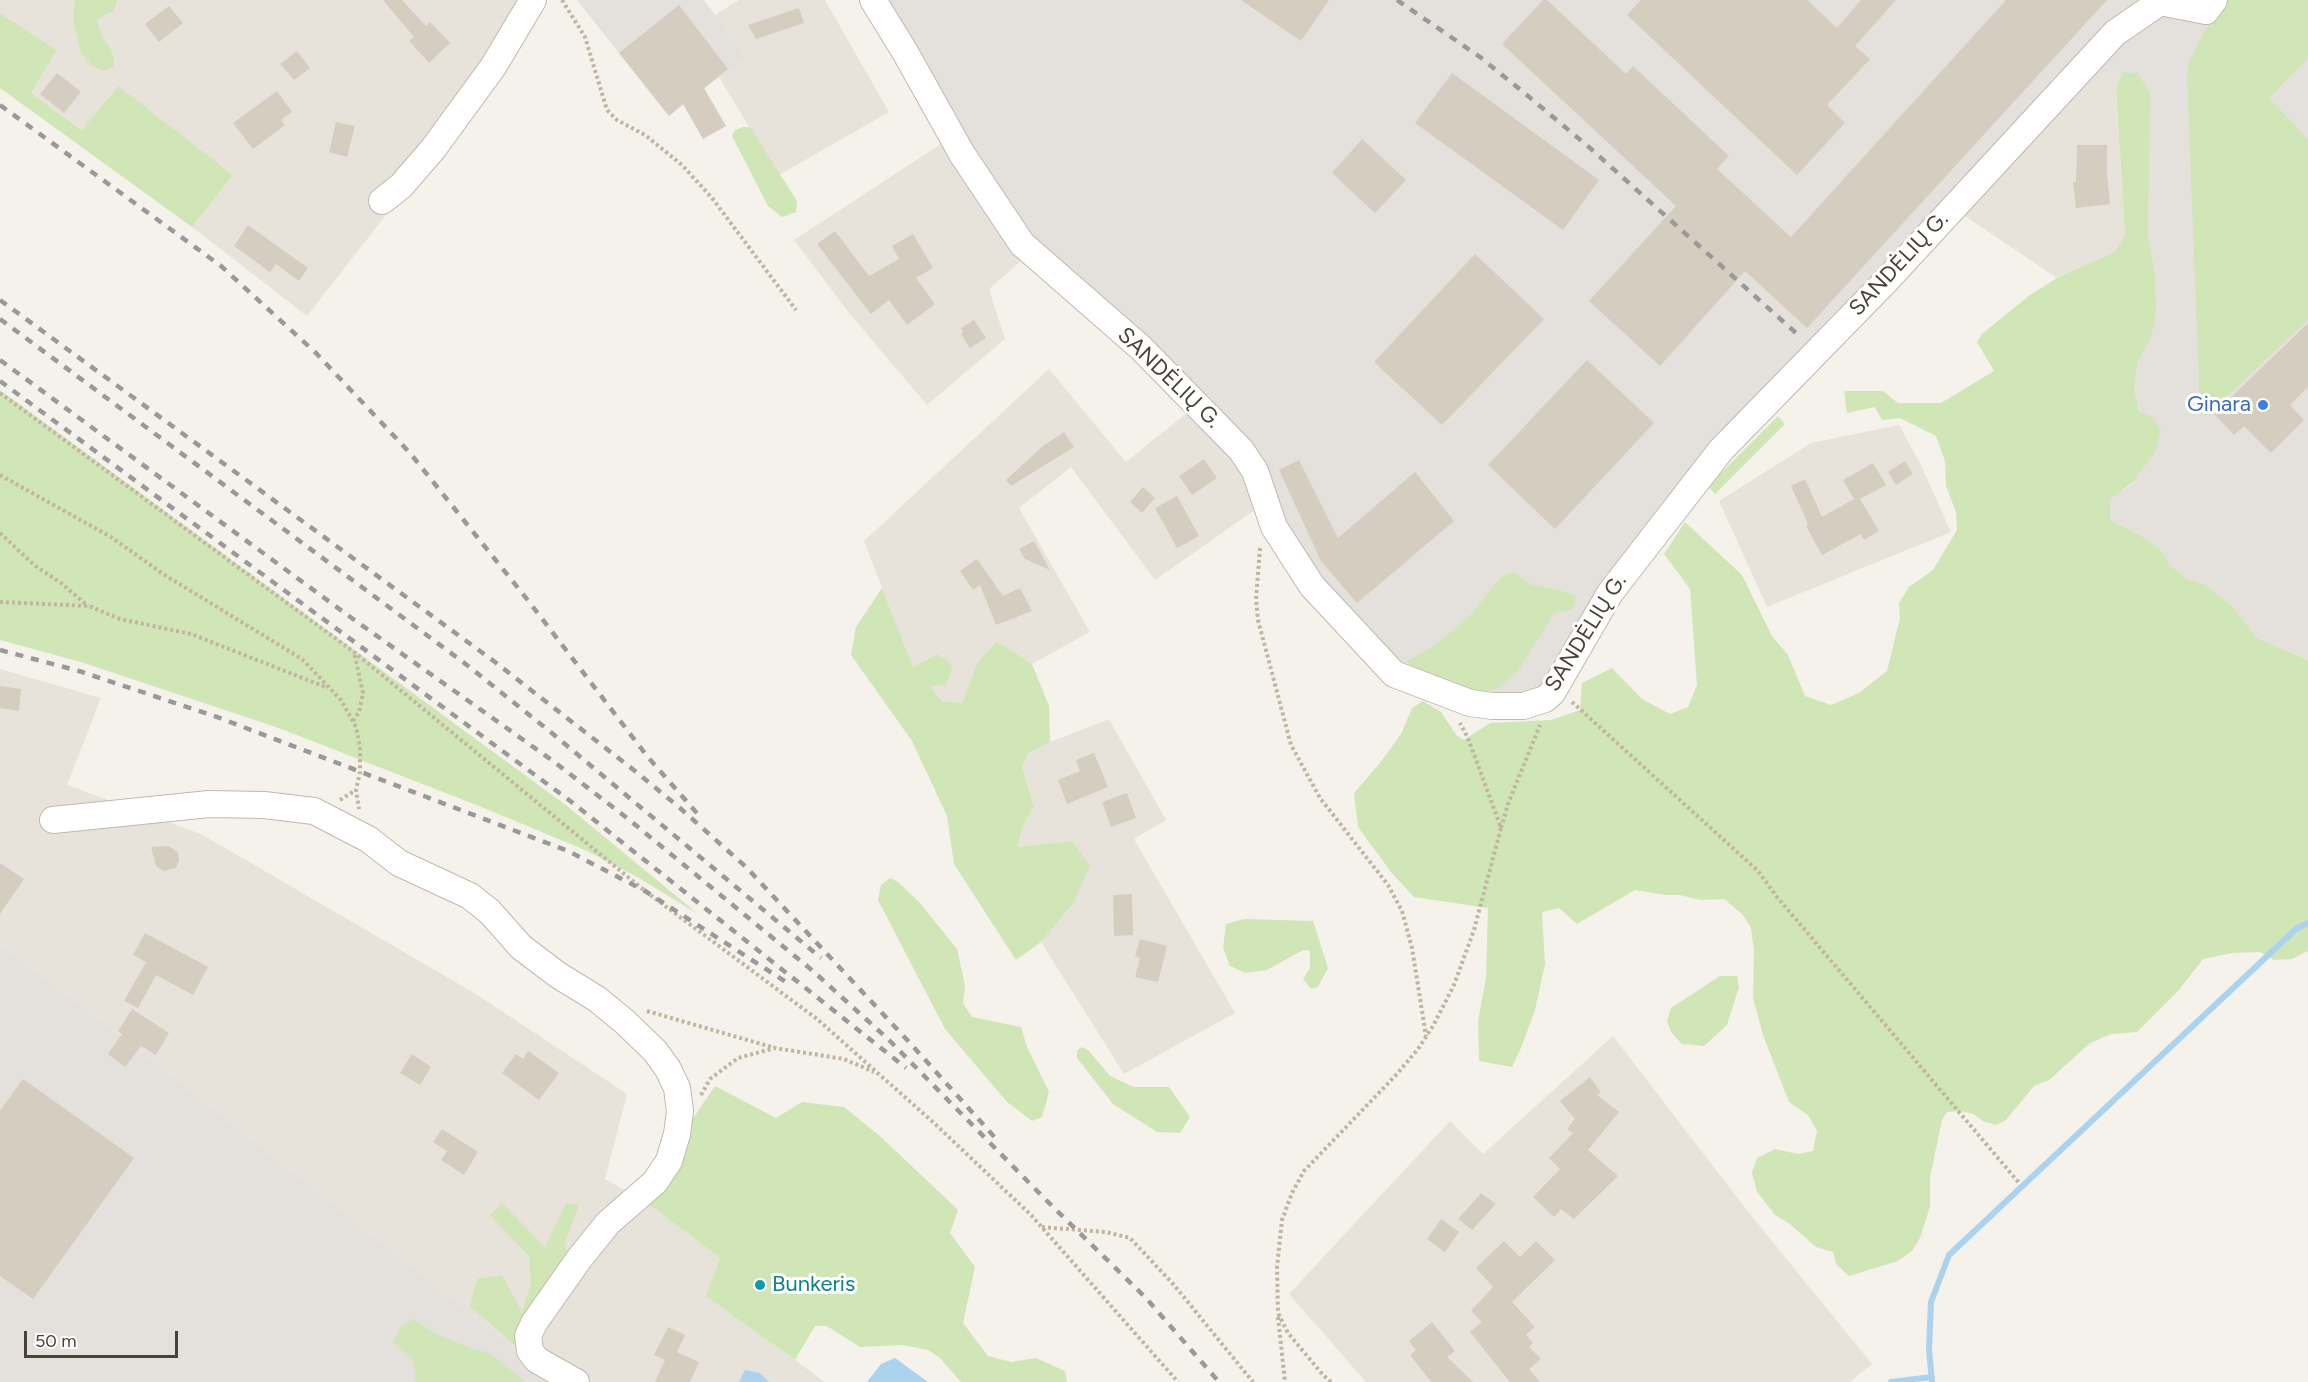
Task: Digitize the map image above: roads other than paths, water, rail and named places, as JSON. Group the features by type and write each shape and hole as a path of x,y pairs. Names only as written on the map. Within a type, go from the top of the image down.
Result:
{"street":[{"path":"382,201 400,186 433,149 493,67 534,0"},
{"name":"SANDĖLIŲ G.","path":"873,0 962,154 1022,244 1142,348 1241,450 1255,471 1274,527 1312,586 1394,674 1470,702 1492,706 1523,706 1545,699 1552,693 1610,593 1720,450 1886,281 2115,33 2160,2 2206,11 2214,0"},
{"path":"53,820 209,804 264,805 315,811 368,839 399,863 470,896 490,912 521,947 558,975 597,999 656,1051 677,1088 680,1111 677,1134 669,1161 655,1182 608,1223 579,1259 534,1323 528,1336 530,1351 537,1360 576,1382"}],"water":[{"path":"895,1358 928,1382 867,1382 881,1364"},
{"path":"745,1370 760,1373 769,1382 739,1382"}],"waterway":[{"path":"1932,1382 1929,1349 1931,1302 1949,1255 2296,929 2308,923"},
{"path":"1891,1382 1932,1377"}],"railway":[{"path":"1397,0 1480,57 1528,96 1590,148 1796,333"},
{"path":"0,105 221,266 316,353 410,453 530,603 647,756 702,819"},
{"path":"0,300 495,662 680,808 746,867 999,1142"},
{"path":"0,319 463,662 553,734 821,958"},
{"path":"0,360 353,619 553,761 627,818 813,971 889,1040 1146,1298 1219,1382"},
{"path":"0,381 569,800 906,1068"},
{"path":"0,650 79,671 217,717 568,851 645,891 786,982"}],"place":[{"name":"Ginara","path":"2263,405"},
{"name":"Bunkeris","path":"760,1285"}]}
